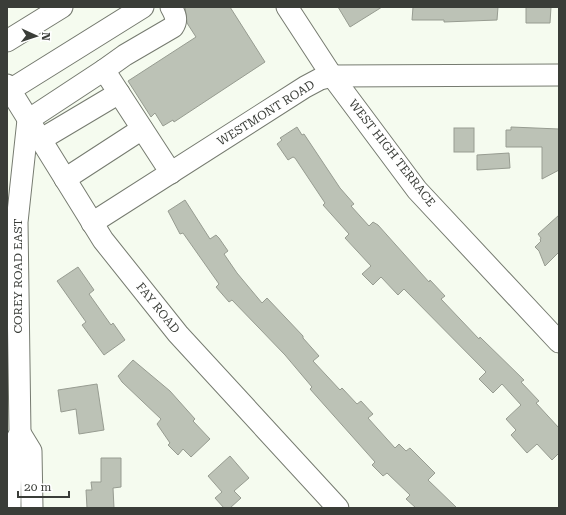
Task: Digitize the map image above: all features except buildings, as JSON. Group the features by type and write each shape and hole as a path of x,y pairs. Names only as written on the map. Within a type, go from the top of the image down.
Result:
{"street":[{"path":"7,41 62,7"},
{"path":"8,88 143,7"},
{"path":"28,120 126,55 174,27 176,23 176,15 170,7"},
{"name":"WEST HIGH TERRACE","path":"287,7 332,76 417,190 559,342"},
{"path":"104,70 171,173"},
{"name":"WESTMONT ROAD","path":"92,223 305,87 332,76 559,76"},
{"name":"FAY ROAD","path":"8,88 103,240 178,334 338,508"},
{"path":"40,140 119,93"},
{"name":"COREY ROAD EAST","path":"28,120 17,222 12,378 20,433 31,451 32,508"},
{"path":"65,180 142,129"},
{"name":"COREY ROAD EAST","path":"10,508 11,451 20,433"}]}
